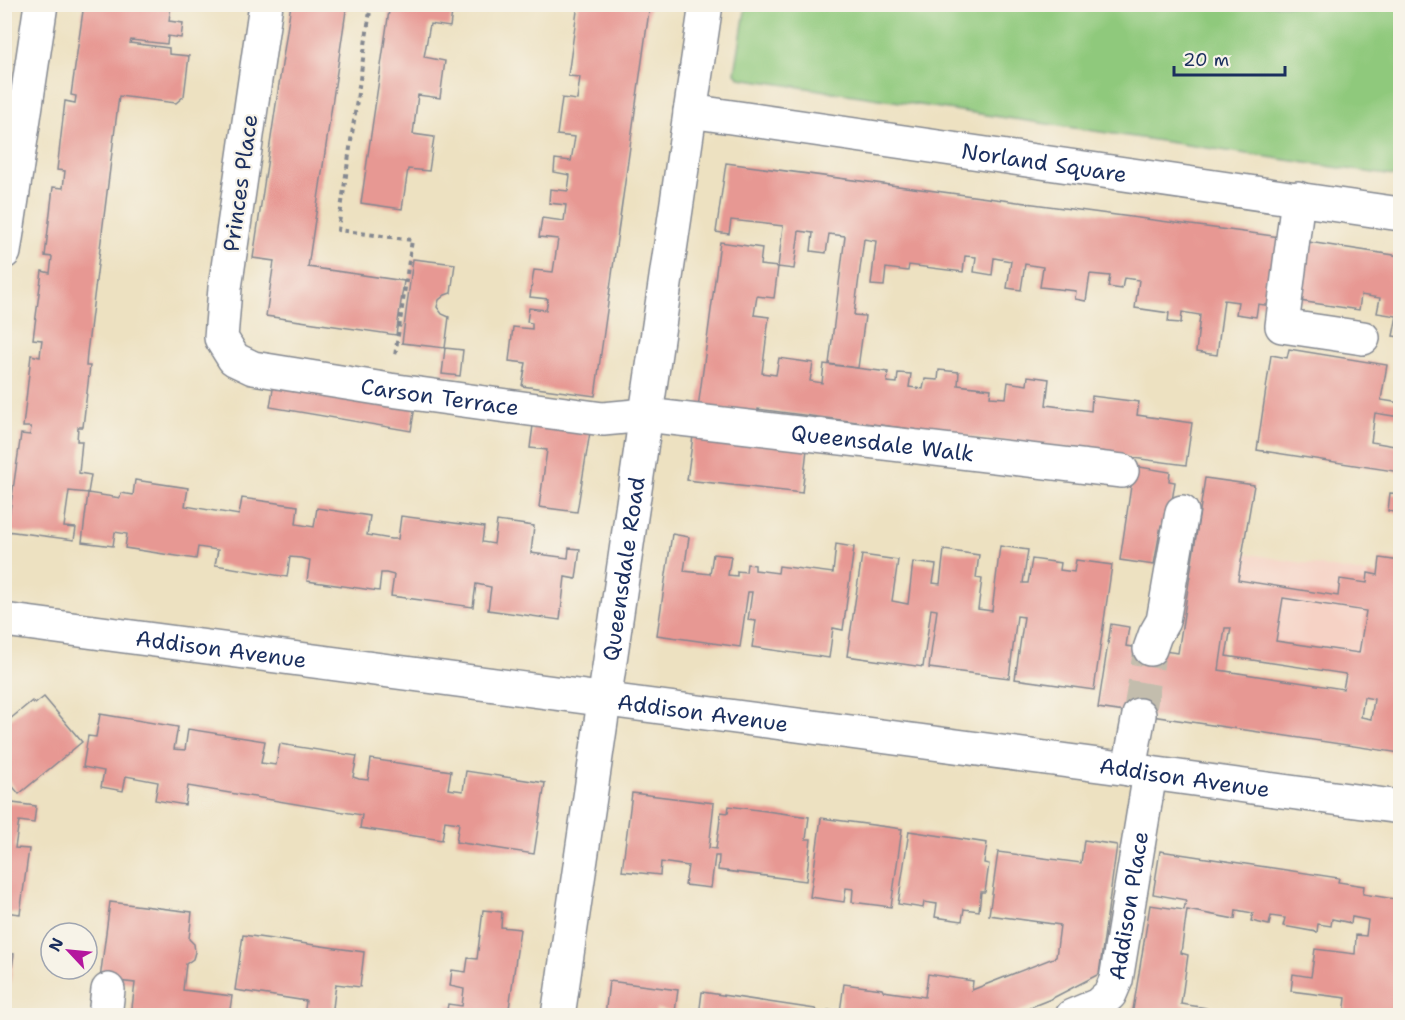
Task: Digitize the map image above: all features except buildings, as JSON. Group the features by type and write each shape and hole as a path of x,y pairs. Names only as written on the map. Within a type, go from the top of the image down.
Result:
{"street":[{"path":"4,252 13,138 41,4"},
{"name":"Princes Place","path":"234,359 221,338 222,318 266,4"},
{"path":"690,111 706,4"},
{"name":"Norland Square","path":"690,111 1401,214"},
{"name":"Queensdale Road","path":"558,1016 690,111"},
{"path":"1298,198 1282,326 1363,338"},
{"name":"Carson Terrace","path":"234,359 253,368 390,390 603,419 646,415"},
{"name":"Queensdale Walk","path":"646,415 1122,471"},
{"path":"1150,649 1163,621 1182,512"},
{"name":"Addison Avenue","path":"4,620 1401,807"},
{"name":"Addison Place","path":"1072,1016 1098,1005 1110,994 1116,980 1139,771 1139,715"}],"path":[{"path":"372,4 338,230 412,240 390,390"}],"shaded area":[{"path":"1243,553 1400,579 1400,703 1342,694 1345,674 1226,656"}],"green space":[{"path":"746,5 1400,5 1400,177 740,78 735,73"}],"tunnel":[{"path":"1139,715 1150,649"}]}
